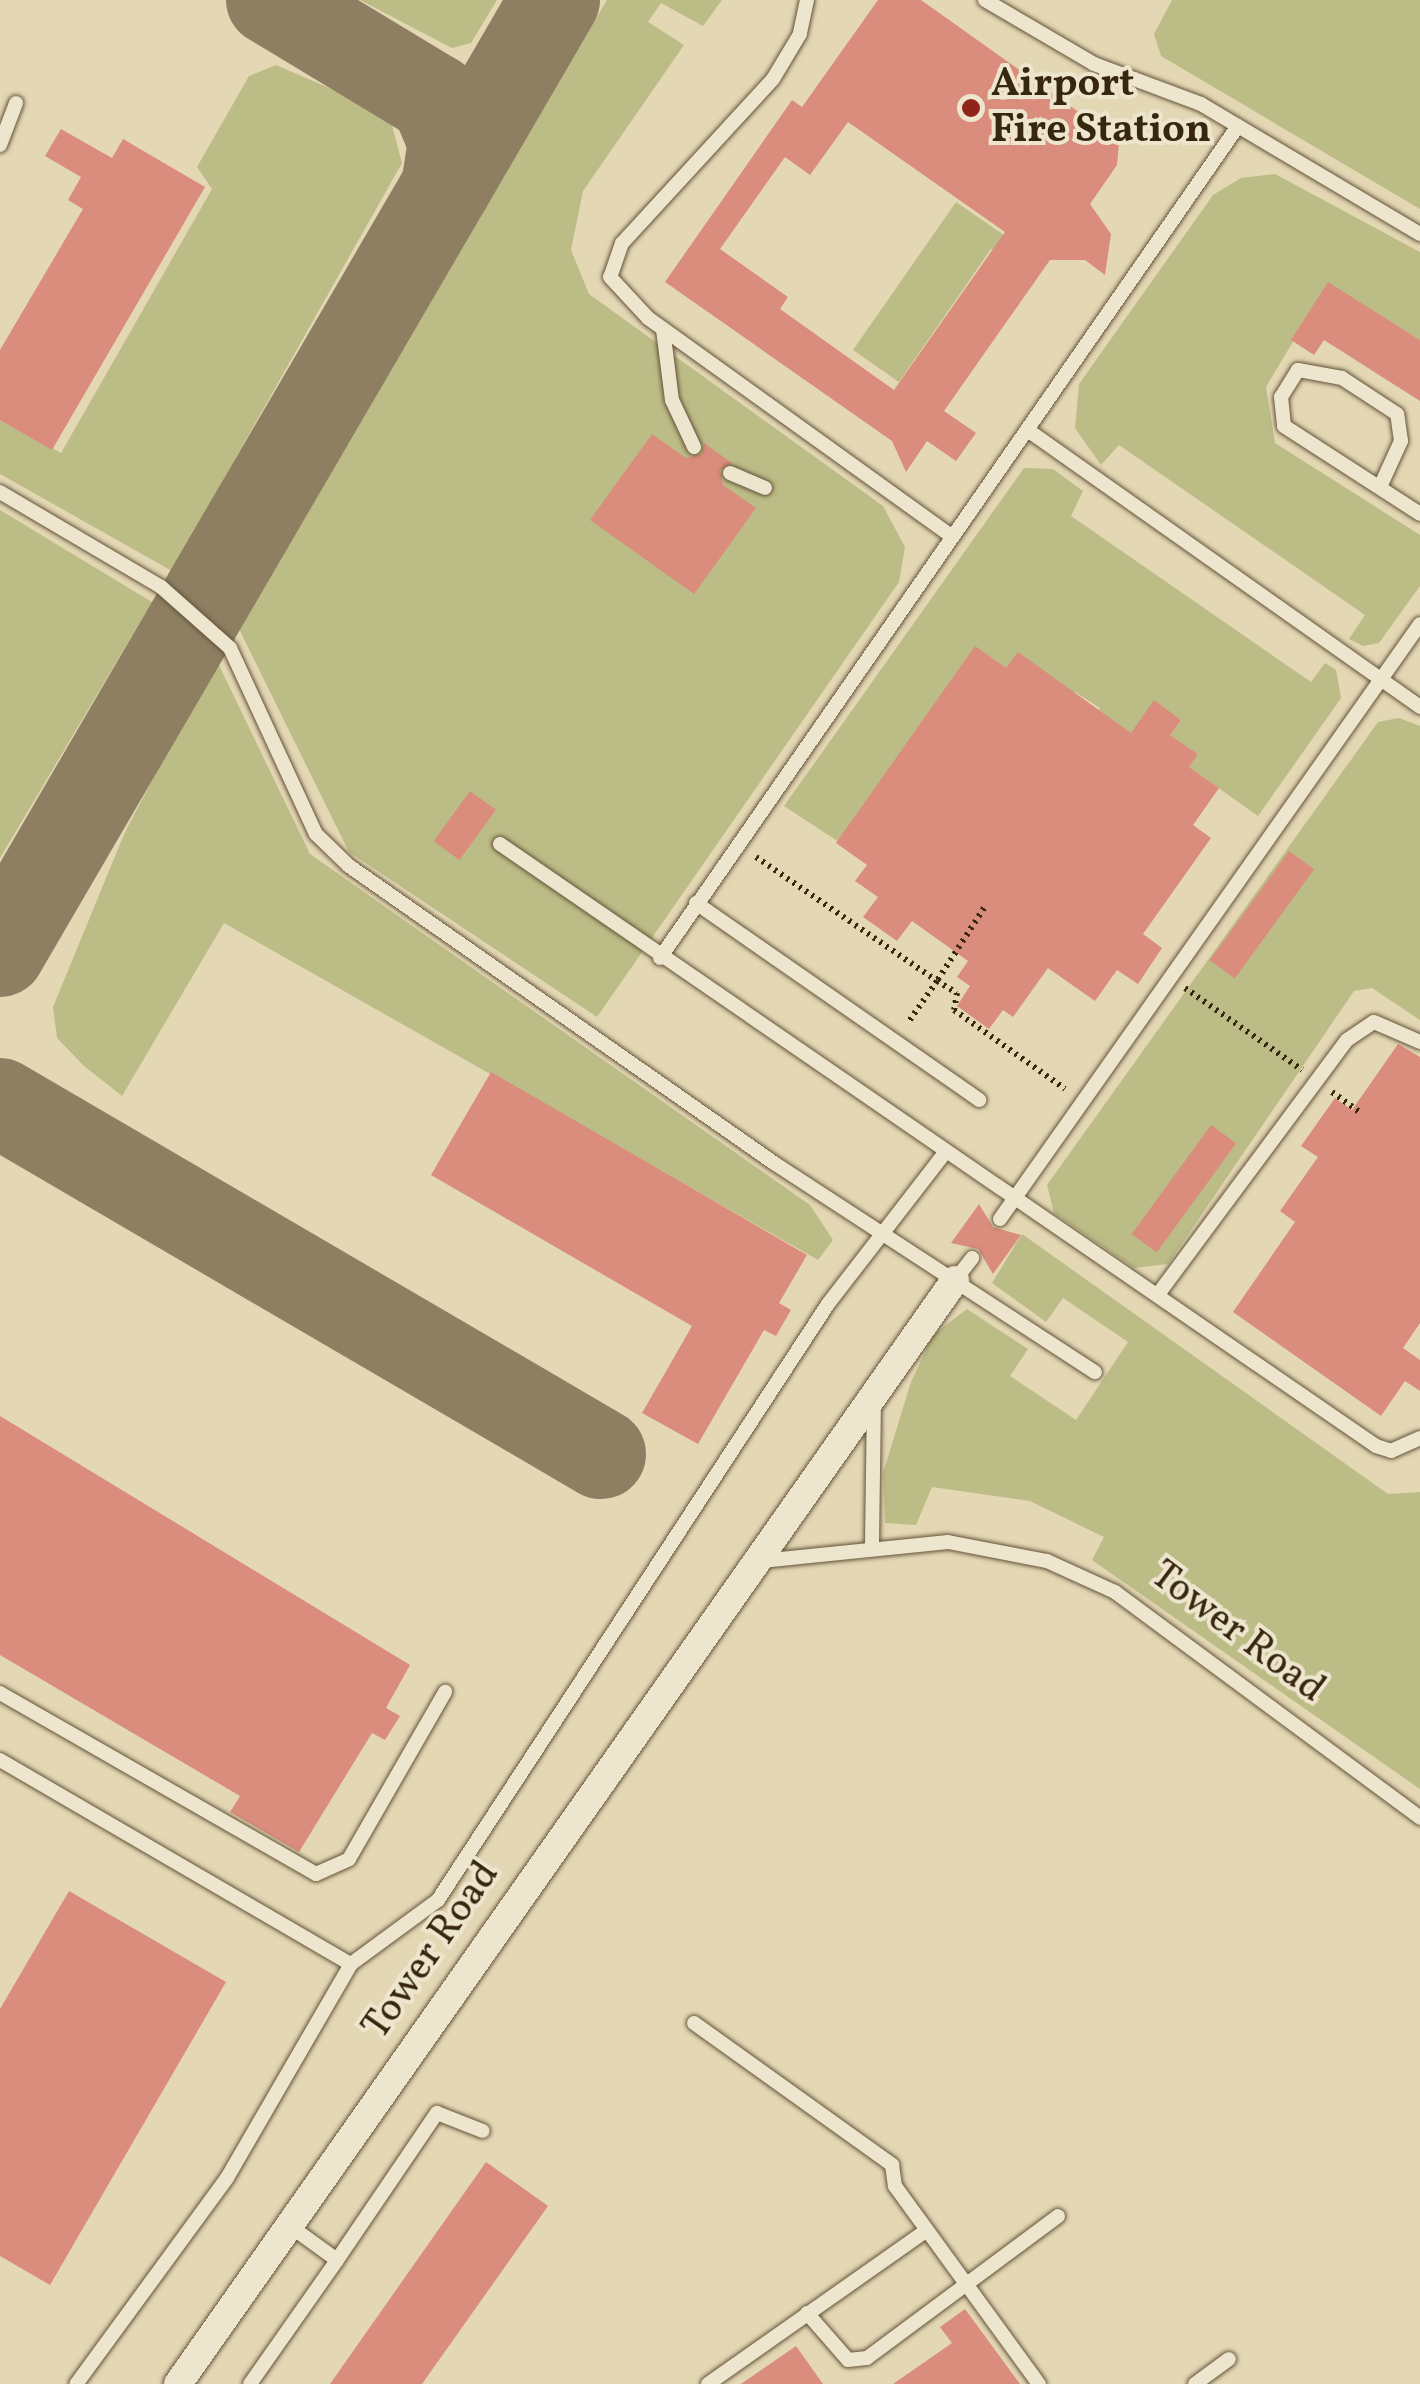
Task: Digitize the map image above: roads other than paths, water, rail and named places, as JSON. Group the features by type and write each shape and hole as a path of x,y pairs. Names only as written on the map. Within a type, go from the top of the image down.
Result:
{"street":[{"name":"Tower Road","path":"178,2384 750,1563 963,1269"}],"lane":[{"path":"807,0 800,34 773,79 613,260 618,294 950,535"},
{"path":"985,0 1094,64 1238,126 1420,234"},
{"path":"0,145 16,103"},
{"path":"660,958 950,535 1028,431 1238,126"},
{"path":"663,328 672,400 694,447"},
{"path":"1380,487 1401,441 1398,414 1342,378 1298,370 1282,397 1284,426 1420,514"},
{"path":"1028,431 1420,707"},
{"path":"730,474 765,488"},
{"path":"0,492 161,586 230,648 316,834 349,866 882,1231 963,1269 1095,1372"},
{"path":"1000,1219 1420,624"},
{"path":"500,844 1012,1204 1159,1293 1376,1446 1391,1451 1420,1438"},
{"path":"696,903 979,1100"},
{"path":"1159,1293 1316,1080 1374,1022 1420,1042"},
{"path":"76,2384 249,2145 351,1964 438,1900 882,1231 943,1155"},
{"path":"872,1543 876,1391"},
{"name":"Tower Road","path":"750,1563 872,1543 1002,1549 1115,1592 1420,1818"},
{"path":"0,1693 316,1874 349,1859 446,1692"},
{"path":"0,1760 351,1964"},
{"path":"694,2023 887,2161 926,2231 1039,2384"},
{"path":"250,2384 437,2113 483,2131"},
{"path":"807,2313 839,2353 858,2360 966,2287 1058,2216"},
{"path":"290,2226 337,2260"},
{"path":"708,2384 926,2231"},
{"path":"1195,2384 1229,2359"}],"place":[{"name":"Airport Fire Station","path":"971,108"}]}
